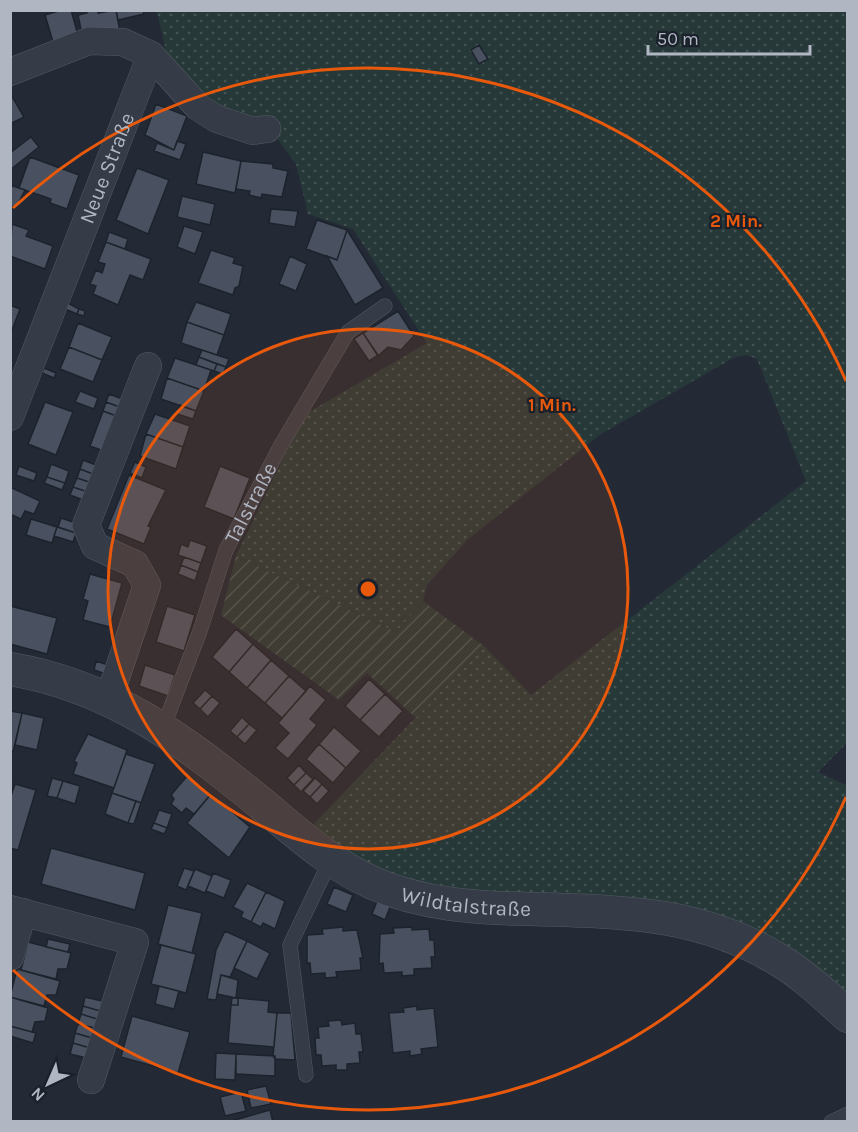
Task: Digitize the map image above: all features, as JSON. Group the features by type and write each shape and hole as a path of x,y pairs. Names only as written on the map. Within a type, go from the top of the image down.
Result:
{"street":[{"path":"10,72 89,41 123,42 151,55 198,107 217,119 254,131 267,129"},
{"name":"Neue Straße","path":"10,417 151,55"},
{"path":"10,669 113,700 147,585 135,564 95,546 86,525 148,366"},
{"name":"Wildtalstraße","path":"113,700 163,728 199,753 331,859 374,884 437,903 496,909 626,912 669,917 709,927 747,942 780,961 848,1016"},
{"path":"10,957 17,910 135,942 91,1080"}],"lane":[{"name":"Talstraße","path":"163,728 201,631 226,549 270,466 348,332 385,306"},
{"path":"306,1075 290,945 331,859"},
{"path":"831,1122 848,1114"}],"shaded area":[{"path":"157,11 847,11 848,742 818,772 847,786 847,1033 793,989 759,966 676,933 623,926 526,924 373,867 308,830 484,646 531,695 806,481 757,359 746,355 735,357 601,434 467,540 427,585 423,601 396,632 236,556 304,415 427,343 353,229 308,214 296,164 265,122 197,99 166,51"},
{"path":"236,556 396,632 423,601 484,646 416,718 367,673 339,700 221,615"}],"building":[{"path":"71,10 78,35 53,42 45,15"},
{"path":"87,10 98,10 98,13 116,10 120,32 83,39 78,15 87,13"},
{"path":"116,10 143,10 144,14 118,20"},
{"path":"479,45 488,59 479,64 471,50"},
{"path":"10,93 24,117 10,124"},
{"path":"156,104 187,116 174,150 145,135"},
{"path":"31,137 39,147 10,170 10,153"},
{"path":"177,141 186,144 180,160 154,151 157,143 174,150"},
{"path":"203,152 241,161 235,193 196,184"},
{"path":"30,157 79,175 67,209 50,203 51,199 19,188"},
{"path":"241,161 273,164 273,168 288,171 282,197 262,194 261,198 249,195 250,191 236,189"},
{"path":"137,168 169,180 148,234 116,220"},
{"path":"10,185 25,190 16,208 10,205"},
{"path":"182,196 215,204 210,225 177,217"},
{"path":"271,209 298,211 295,227 269,223"},
{"path":"317,220 347,230 337,260 306,249"},
{"path":"12,224 29,230 26,236 53,246 45,269 10,256"},
{"path":"184,226 203,232 195,254 177,247"},
{"path":"347,230 383,288 355,305 327,256 337,260"},
{"path":"109,232 128,239 125,249 106,242"},
{"path":"106,242 151,259 143,280 130,275 118,305 93,294 96,286 90,284 96,270 102,273 105,264 98,262"},
{"path":"211,250 235,258 233,263 243,266 239,286 235,288 233,295 198,283"},
{"path":"290,256 307,264 296,291 279,284"},
{"path":"196,302 231,314 224,335 187,322"},
{"path":"68,303 79,309 77,314 65,309"},
{"path":"10,305 20,309 11,333 10,333"},
{"path":"79,309 85,311 84,316 77,314"},
{"path":"398,311 414,336 401,350 388,347 378,356 363,333"},
{"path":"187,322 224,335 217,355 181,343"},
{"path":"78,323 112,337 102,360 69,347"},
{"path":"363,333 378,355 369,361 354,339"},
{"path":"69,347 102,360 93,382 60,369"},
{"path":"202,350 229,359 226,367 199,357"},
{"path":"199,357 217,364 214,371 196,365"},
{"path":"175,358 211,370 204,391 167,378"},
{"path":"217,364 226,367 223,374 214,371"},
{"path":"44,368 56,373 54,378 42,373"},
{"path":"167,378 204,391 196,411 161,399"},
{"path":"80,391 98,398 94,409 75,402"},
{"path":"109,394 128,401 125,409 106,402"},
{"path":"45,402 73,412 56,455 28,444"},
{"path":"106,402 125,409 122,418 103,411"},
{"path":"180,405 196,411 193,419 177,414"},
{"path":"103,411 122,418 109,453 90,446"},
{"path":"155,414 190,426 183,447 146,434"},
{"path":"146,434 183,447 176,469 140,456"},
{"path":"83,460 101,467 98,476 80,469"},
{"path":"135,462 146,467 142,478 130,473"},
{"path":"51,464 69,471 65,483 47,477"},
{"path":"19,466 37,473 34,481 16,475"},
{"path":"220,466 250,478 234,519 204,507"},
{"path":"80,469 98,476 95,484 77,478"},
{"path":"129,475 166,490 148,526 151,527 144,544 107,529"},
{"path":"47,477 65,483 62,490 44,483"},
{"path":"77,478 95,484 91,493 73,487"},
{"path":"10,487 40,501 34,514 25,511 21,519 10,514"},
{"path":"73,487 91,493 88,502 70,495"},
{"path":"61,518 79,524 76,533 58,527"},
{"path":"31,519 57,527 52,543 26,535"},
{"path":"57,527 76,533 73,542 54,536"},
{"path":"190,540 207,546 201,563 178,555 181,544 188,547"},
{"path":"184,557 201,563 198,572 181,565"},
{"path":"181,565 198,572 195,581 178,574"},
{"path":"90,574 122,583 110,627 83,620 88,601 83,599"},
{"path":"10,606 57,618 47,654 10,644"},
{"path":"167,606 195,615 184,651 156,642"},
{"path":"236,629 253,644 229,672 212,657"},
{"path":"253,644 271,660 247,688 229,672"},
{"path":"271,660 289,676 265,703 247,688"},
{"path":"96,661 108,665 106,674 94,670"},
{"path":"145,665 175,675 168,696 139,686"},
{"path":"289,676 306,691 282,718 265,703"},
{"path":"369,679 385,694 360,720 345,706"},
{"path":"310,686 326,700 310,719 317,725 288,759 275,748 289,733 278,723"},
{"path":"205,690 212,696 200,709 193,703"},
{"path":"385,694 403,711 379,737 360,720"},
{"path":"212,696 220,703 208,717 200,709"},
{"path":"10,711 22,713 13,752 10,751"},
{"path":"22,713 44,718 37,750 15,745"},
{"path":"242,717 249,724 237,737 230,731"},
{"path":"249,724 257,730 245,744 237,737"},
{"path":"334,727 361,751 346,768 319,744"},
{"path":"88,734 127,750 114,788 73,774 77,763 74,761"},
{"path":"319,744 346,768 333,783 306,759"},
{"path":"126,754 155,764 141,803 112,793"},
{"path":"299,765 306,773 294,785 287,778"},
{"path":"306,773 313,779 301,792 294,785"},
{"path":"188,775 211,794 194,814 186,808 182,813 171,804 174,799 171,795"},
{"path":"52,778 63,781 57,798 47,796"},
{"path":"315,778 322,784 310,797 303,791"},
{"path":"63,781 80,786 75,804 57,798"},
{"path":"15,784 36,790 18,850 10,848 10,799"},
{"path":"322,784 329,791 317,804 310,797"},
{"path":"112,793 136,801 128,823 105,814"},
{"path":"211,794 250,827 229,858 187,823"},
{"path":"136,801 141,803 134,824 128,823"},
{"path":"159,810 172,814 167,828 154,823"},
{"path":"154,823 167,828 164,834 151,829"},
{"path":"51,848 145,873 135,910 41,884"},
{"path":"184,868 194,871 186,890 177,886"},
{"path":"195,869 212,876 205,893 188,886"},
{"path":"213,873 231,880 224,898 206,891"},
{"path":"247,883 266,892 251,922 241,917 243,912 233,907"},
{"path":"334,887 353,895 346,912 327,904"},
{"path":"266,892 285,901 275,929 263,923 261,927 251,922"},
{"path":"379,896 392,902 385,920 372,914"},
{"path":"168,905 202,913 192,953 158,944"},
{"path":"343,927 343,931 357,930 363,958 360,958 361,970 336,972 337,977 325,978 325,973 311,974 310,963 307,963 307,935 323,934 322,929"},
{"path":"412,927 412,930 429,929 430,940 434,940 435,957 431,957 432,968 414,969 414,975 402,976 402,972 384,973 383,963 379,964 380,934 394,933 393,928"},
{"path":"225,931 247,941 230,977 221,975 216,1000 207,999 216,950"},
{"path":"48,939 70,944 68,952 46,947"},
{"path":"247,941 270,953 257,979 234,968"},
{"path":"28,942 71,953 67,969 58,969 56,979 21,970"},
{"path":"161,945 196,954 186,993 151,984"},
{"path":"17,969 60,981 56,995 47,995 44,1006 10,997"},
{"path":"221,975 238,980 236,998 217,994"},
{"path":"159,986 179,991 174,1009 155,1004"},
{"path":"10,997 48,1008 45,1021 35,1022 32,1032 10,1026"},
{"path":"85,997 102,1001 100,1011 83,1006"},
{"path":"232,998 238,998 238,1005 231,1005"},
{"path":"238,998 269,1001 268,1012 277,1013 274,1047 228,1043 231,1005 238,1005"},
{"path":"83,1006 100,1011 97,1019 81,1014"},
{"path":"417,1006 417,1010 434,1008 438,1047 421,1049 422,1054 410,1056 410,1051 393,1053 389,1013 404,1012 403,1008"},
{"path":"277,1013 291,1013 295,1060 275,1059 273,1056"},
{"path":"81,1014 97,1019 95,1028 78,1024"},
{"path":"132,1016 190,1032 178,1073 121,1057"},
{"path":"341,1020 342,1025 355,1023 356,1034 361,1034 363,1052 359,1052 360,1063 347,1064 347,1070 336,1070 336,1065 322,1066 321,1055 316,1055 315,1038 319,1038 318,1027 329,1026 328,1021"},
{"path":"78,1024 95,1028 92,1038 75,1033"},
{"path":"10,1026 36,1033 33,1043 10,1036"},
{"path":"75,1033 92,1038 90,1048 73,1043"},
{"path":"73,1043 90,1048 87,1058 70,1054"},
{"path":"216,1053 236,1054 235,1080 215,1079"},
{"path":"236,1054 275,1056 275,1076 236,1074"},
{"path":"266,1086 271,1104 251,1108 247,1090"},
{"path":"241,1092 246,1111 225,1116 220,1097"},
{"path":"270,1110 273,1122 228,1122"}]}
